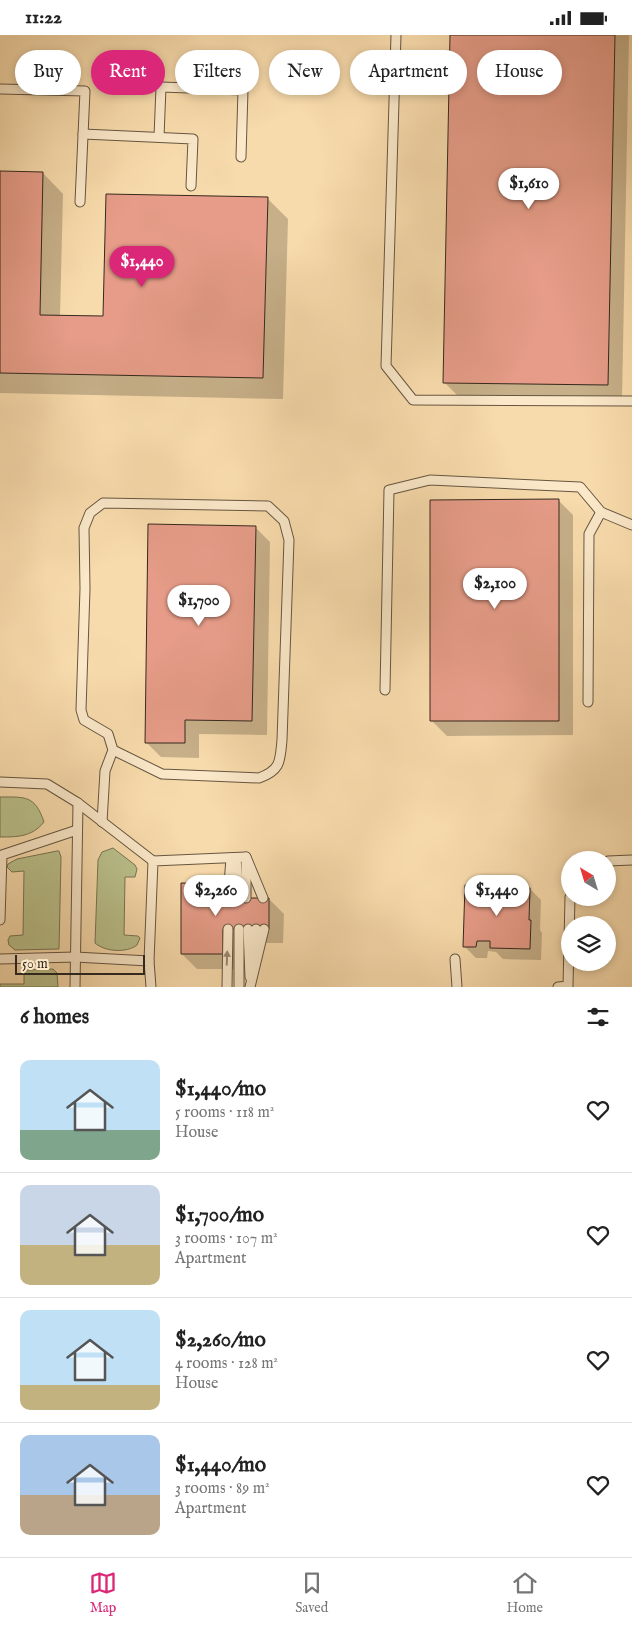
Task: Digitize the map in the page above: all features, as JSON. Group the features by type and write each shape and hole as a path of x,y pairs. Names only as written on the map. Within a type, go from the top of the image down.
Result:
{"lane":[{"path":"396,35 386,367 413,400 632,401"},
{"path":"159,137 161,87 243,90 241,157"},
{"path":"0,89 84,91 80,202"},
{"path":"83,134 193,139 191,186"},
{"path":"385,690 389,490 430,481 580,487 601,512 632,525"},
{"path":"102,822 105,771 113,750 108,734 84,720 81,710 85,589 84,528 90,513 103,503 268,506 284,521 289,540 282,739 280,759 272,773 259,778 162,774 113,750"},
{"path":"588,703 589,534 601,512"},
{"path":"0,782 46,784 78,803 153,861 237,857"},
{"path":"75,987 78,803"},
{"path":"0,920 1,855 77,831"},
{"path":"237,857 243,898"},
{"path":"228,898 237,857"},
{"path":"237,857 259,898"},
{"path":"616,861 632,860"},
{"path":"151,987 149,961 153,861"},
{"path":"558,987 568,986 570,906"},
{"path":"226,987 228,929"},
{"path":"250,987 252,929"},
{"path":"250,987 252,929"},
{"path":"239,987 252,929"},
{"path":"0,959 75,957 149,961"},
{"path":"454,959 458,987"}],"green space":[{"path":"0,797 28,799 37,807 44,822 29,833 0,837"},
{"path":"113,848 135,865 137,869 135,877 125,877 124,935 138,936 140,938 137,945 133,948 122,950 110,950 95,943 98,860 102,852"},
{"path":"59,851 61,857 59,949 15,950 9,945 8,940 10,936 23,935 24,871 12,872 7,867 8,864 17,859"},
{"path":"53,969 57,973 58,987 0,987 0,984 24,984 24,973 27,970"}],"building":[{"path":"450,35 615,35 608,385 443,383 449,95 467,95 467,50 450,50"},
{"path":"0,171 43,172 40,315 103,316 106,194 268,197 263,378 0,373"},
{"path":"559,499 559,721 430,721 430,500"},
{"path":"148,524 256,526 252,721 185,720 185,743 145,743"},
{"path":"181,883 223,884 223,898 269,898 269,929 223,929 223,954 181,954"},
{"path":"465,885 530,888 530,949 490,948 490,941 477,941 476,947 463,947"}]}
